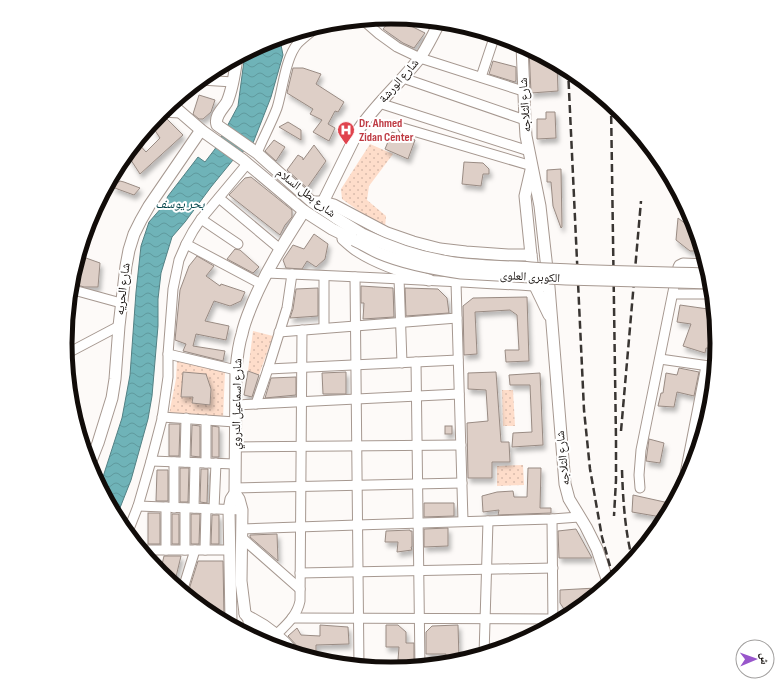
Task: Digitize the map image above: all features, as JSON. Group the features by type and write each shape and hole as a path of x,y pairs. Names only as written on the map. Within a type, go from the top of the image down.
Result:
{"main road":[{"name":"شارع الورشة","path":"318,202 366,118 420,58 437,28"},
{"name":"شارع الثلاجه","path":"522,52 525,120 529,151 540,206 549,287 565,484 569,499 592,538 607,579"},
{"path":"233,82 236,65"},
{"name":"شارع بطل السلام","path":"233,82 226,103 217,116 217,125 254,151 318,202 358,237"},
{"path":"176,108 206,133"},
{"name":"شارع بطل السلام","path":"206,133 245,162 304,211 332,230 358,237"},
{"name":"شارع الحريه","path":"93,457 112,398 116,373 121,303 129,250 134,234 149,206 206,133"},
{"name":"شارع الثلاجه","path":"532,166 525,196 534,286 552,321"},
{"path":"318,202 340,208 387,233 440,249 508,255 531,255"},
{"name":"شارع اسماعيل الدروي","path":"247,628 250,624 249,618 246,615 241,581 242,510 235,490 236,370 238,351 248,315 266,273 304,211"},
{"path":"332,230 357,250 373,260 429,280"},
{"name":"الكوبرى العلوى","path":"358,237 422,257 462,264 566,270 703,274"},
{"name":"الكوبرى العلوى","path":"358,237 379,253 398,260 444,271 566,279 705,283"},
{"name":"شارع اسماعيل الدروي","path":"230,619 229,510 231,499 235,490"},
{"path":"231,620 232,617 238,613 246,615 267,627 286,645"},
{"path":"254,632 264,637"}],"street":[{"path":"369,25 396,47 420,58 524,91"},
{"path":"254,151 260,145 273,119 278,106 289,60 298,43 306,36"},
{"path":"481,77 492,40"},
{"path":"403,78 525,120"},
{"path":"210,81 233,82"},
{"path":"379,103 529,151"},
{"path":"171,113 180,113"},
{"path":"403,128 532,166"},
{"path":"130,527 138,506 157,442 162,417 168,377 168,354 173,289 179,260 186,244 201,219 219,198 245,162"},
{"path":"219,198 280,249"},
{"path":"201,219 238,244"},
{"path":"186,244 261,284"},
{"path":"640,488 641,450 678,267 683,263 701,264"},
{"path":"266,273 399,278 549,287"},
{"path":"256,404 287,308 292,274"},
{"path":"324,276 324,328"},
{"path":"355,277 358,618 360,661"},
{"path":"399,278 402,363"},
{"path":"456,282 463,522"},
{"path":"77,291 121,303"},
{"path":"673,294 707,294"},
{"path":"279,332 457,318"},
{"path":"72,351 119,326"},
{"path":"276,635 292,618 299,606 302,330"},
{"path":"168,354 236,370"},
{"path":"660,359 710,366"},
{"path":"268,369 458,360"},
{"path":"416,362 420,661"},
{"path":"692,451 709,376"},
{"path":"236,405 459,394"},
{"path":"162,417 236,422"},
{"path":"185,462 186,418"},
{"path":"206,420 206,463"},
{"path":"236,447 461,445"},
{"path":"151,461 235,464"},
{"path":"166,550 174,462"},
{"path":"185,550 194,463"},
{"path":"205,550 216,463"},
{"path":"235,490 462,483"},
{"path":"138,506 242,510"},
{"path":"242,534 300,527 418,524 579,517"},
{"path":"552,519 553,619"},
{"path":"484,649 488,521"},
{"path":"242,534 300,589"},
{"path":"148,550 230,550"},
{"path":"184,586 195,550"},
{"path":"300,573 553,568"},
{"path":"292,618 485,619 548,622"}],"shaded area":[{"path":"370,144 393,154 369,186 367,200 386,216 385,228 342,199 341,189"},
{"path":"253,331 273,336 259,375 248,371"},
{"path":"177,360 225,372 223,419 169,414 176,379"},
{"path":"502,390 513,390 515,426 503,426"},
{"path":"523,465 524,485 497,486 497,466"}],"water":[{"name":"بحر يوسف","path":"284,43 281,45 283,55 271,97 253,143 233,160 172,237 161,273 152,396 148,419 131,480 119,510 102,479 122,418 130,375 141,246 149,222 163,206 168,196 198,157 205,162 215,149 238,106 244,60 269,48"}],"building":[{"path":"387,24 409,25 425,33 414,48 403,43 383,29"},
{"path":"529,55 557,71 558,91 531,93"},
{"path":"493,61 516,67 515,82 489,74"},
{"path":"293,68 303,68 321,74 316,84 344,102 338,112 335,111 328,124 335,128 329,141 313,132 322,120 310,114 313,109 287,93"},
{"path":"199,95 215,100 211,112 203,119 199,119 193,114"},
{"path":"546,112 555,112 556,138 537,139 537,119 546,119"},
{"path":"167,119 183,135 140,174 131,160 141,146 146,152 160,138 154,130"},
{"path":"288,122 301,130 301,140 279,127"},
{"path":"392,132 415,140 408,159 385,149"},
{"path":"274,140 285,147 276,161 265,151"},
{"path":"314,145 326,161 307,188 287,170 298,155 303,158 303,160"},
{"path":"464,162 483,163 489,169 489,174 483,174 481,186 462,184"},
{"path":"561,169 561,228 553,206 551,182 547,182 547,170"},
{"path":"251,177 292,210 292,217 285,225 280,235 229,195 245,178"},
{"path":"120,181 140,188 134,195 113,187"},
{"path":"678,218 689,226 697,251 690,251 676,240"},
{"path":"314,234 328,244 325,259 316,267 307,261 302,269 286,268 283,260 293,245 304,249"},
{"path":"235,249 240,250 259,267 253,273 227,259"},
{"path":"197,256 214,266 206,276 220,286 221,284 245,292 241,301 230,306 214,301 205,321 229,326 226,340 196,334 193,346 225,351 223,361 183,351 186,344 175,340 180,290 189,266"},
{"path":"86,258 100,263 98,287 84,287 77,285 82,265"},
{"path":"361,286 393,288 394,317 363,319 364,303 361,303"},
{"path":"318,288 318,316 290,318 296,289"},
{"path":"405,288 438,289 447,298 449,313 406,316"},
{"path":"527,297 529,361 506,362 505,350 519,350 517,315 510,310 475,312 477,354 464,355 463,306 473,298"},
{"path":"680,305 709,309 711,348 706,348 705,353 683,346 691,324 677,322"},
{"path":"679,368 699,372 694,396 677,392 674,407 658,406 661,393 663,393 666,373 677,375"},
{"path":"248,371 259,375 252,397 244,395"},
{"path":"183,372 206,374 211,389 210,405 192,403 193,397 181,397"},
{"path":"346,372 346,394 323,394 322,373"},
{"path":"496,372 501,442 509,442 510,462 492,462 492,478 468,478 467,423 488,421 486,390 468,389 468,373"},
{"path":"540,373 543,445 512,447 513,433 532,432 530,385 510,385 509,375"},
{"path":"296,377 296,395 265,398 271,378"},
{"path":"169,424 180,424 179,456 169,456"},
{"path":"192,425 200,426 200,457 191,456"},
{"path":"212,426 219,427 219,457 212,457"},
{"path":"445,426 452,426 452,434 445,434"},
{"path":"649,439 664,443 660,463 646,461"},
{"path":"180,468 189,468 188,502 180,502"},
{"path":"528,468 541,468 540,508 551,508 551,513 498,515 499,510 483,512 482,496 497,492 513,491 514,497 527,497"},
{"path":"201,469 208,469 207,503 200,502"},
{"path":"157,470 168,470 168,501 156,501"},
{"path":"633,495 668,503 660,517 632,512"},
{"path":"424,503 454,503 454,516 424,517"},
{"path":"148,513 160,513 160,544 148,544"},
{"path":"172,514 179,514 179,544 172,544"},
{"path":"191,514 200,514 199,544 191,544"},
{"path":"212,515 219,515 219,544 211,544"},
{"path":"448,528 448,546 424,547 424,529"},
{"path":"576,529 592,558 559,558 558,531"},
{"path":"386,531 412,531 412,550 397,552 398,542 385,542"},
{"path":"277,534 278,561 250,537 250,535"},
{"path":"164,556 181,556 176,579 162,565"},
{"path":"198,561 223,561 224,615 189,590"},
{"path":"596,589 565,611 560,603 560,590"},
{"path":"320,625 348,627 349,644 316,645 316,651 314,653 300,649 288,636 297,628 301,635 320,636"},
{"path":"386,625 398,625 406,632 406,643 414,643 414,660 398,660 399,647 386,647"},
{"path":"458,625 459,656 446,658 446,654 426,654 426,632 432,626"}],"railway":[{"path":"568,78 584,410 590,469 602,537 612,574"},
{"path":"611,112 616,439 614,516"},
{"path":"621,431 641,201"},
{"path":"622,470 625,516 631,555"}],"place":[{"name":"Dr. Ahmed Zidan Center","path":"346,145"}]}
